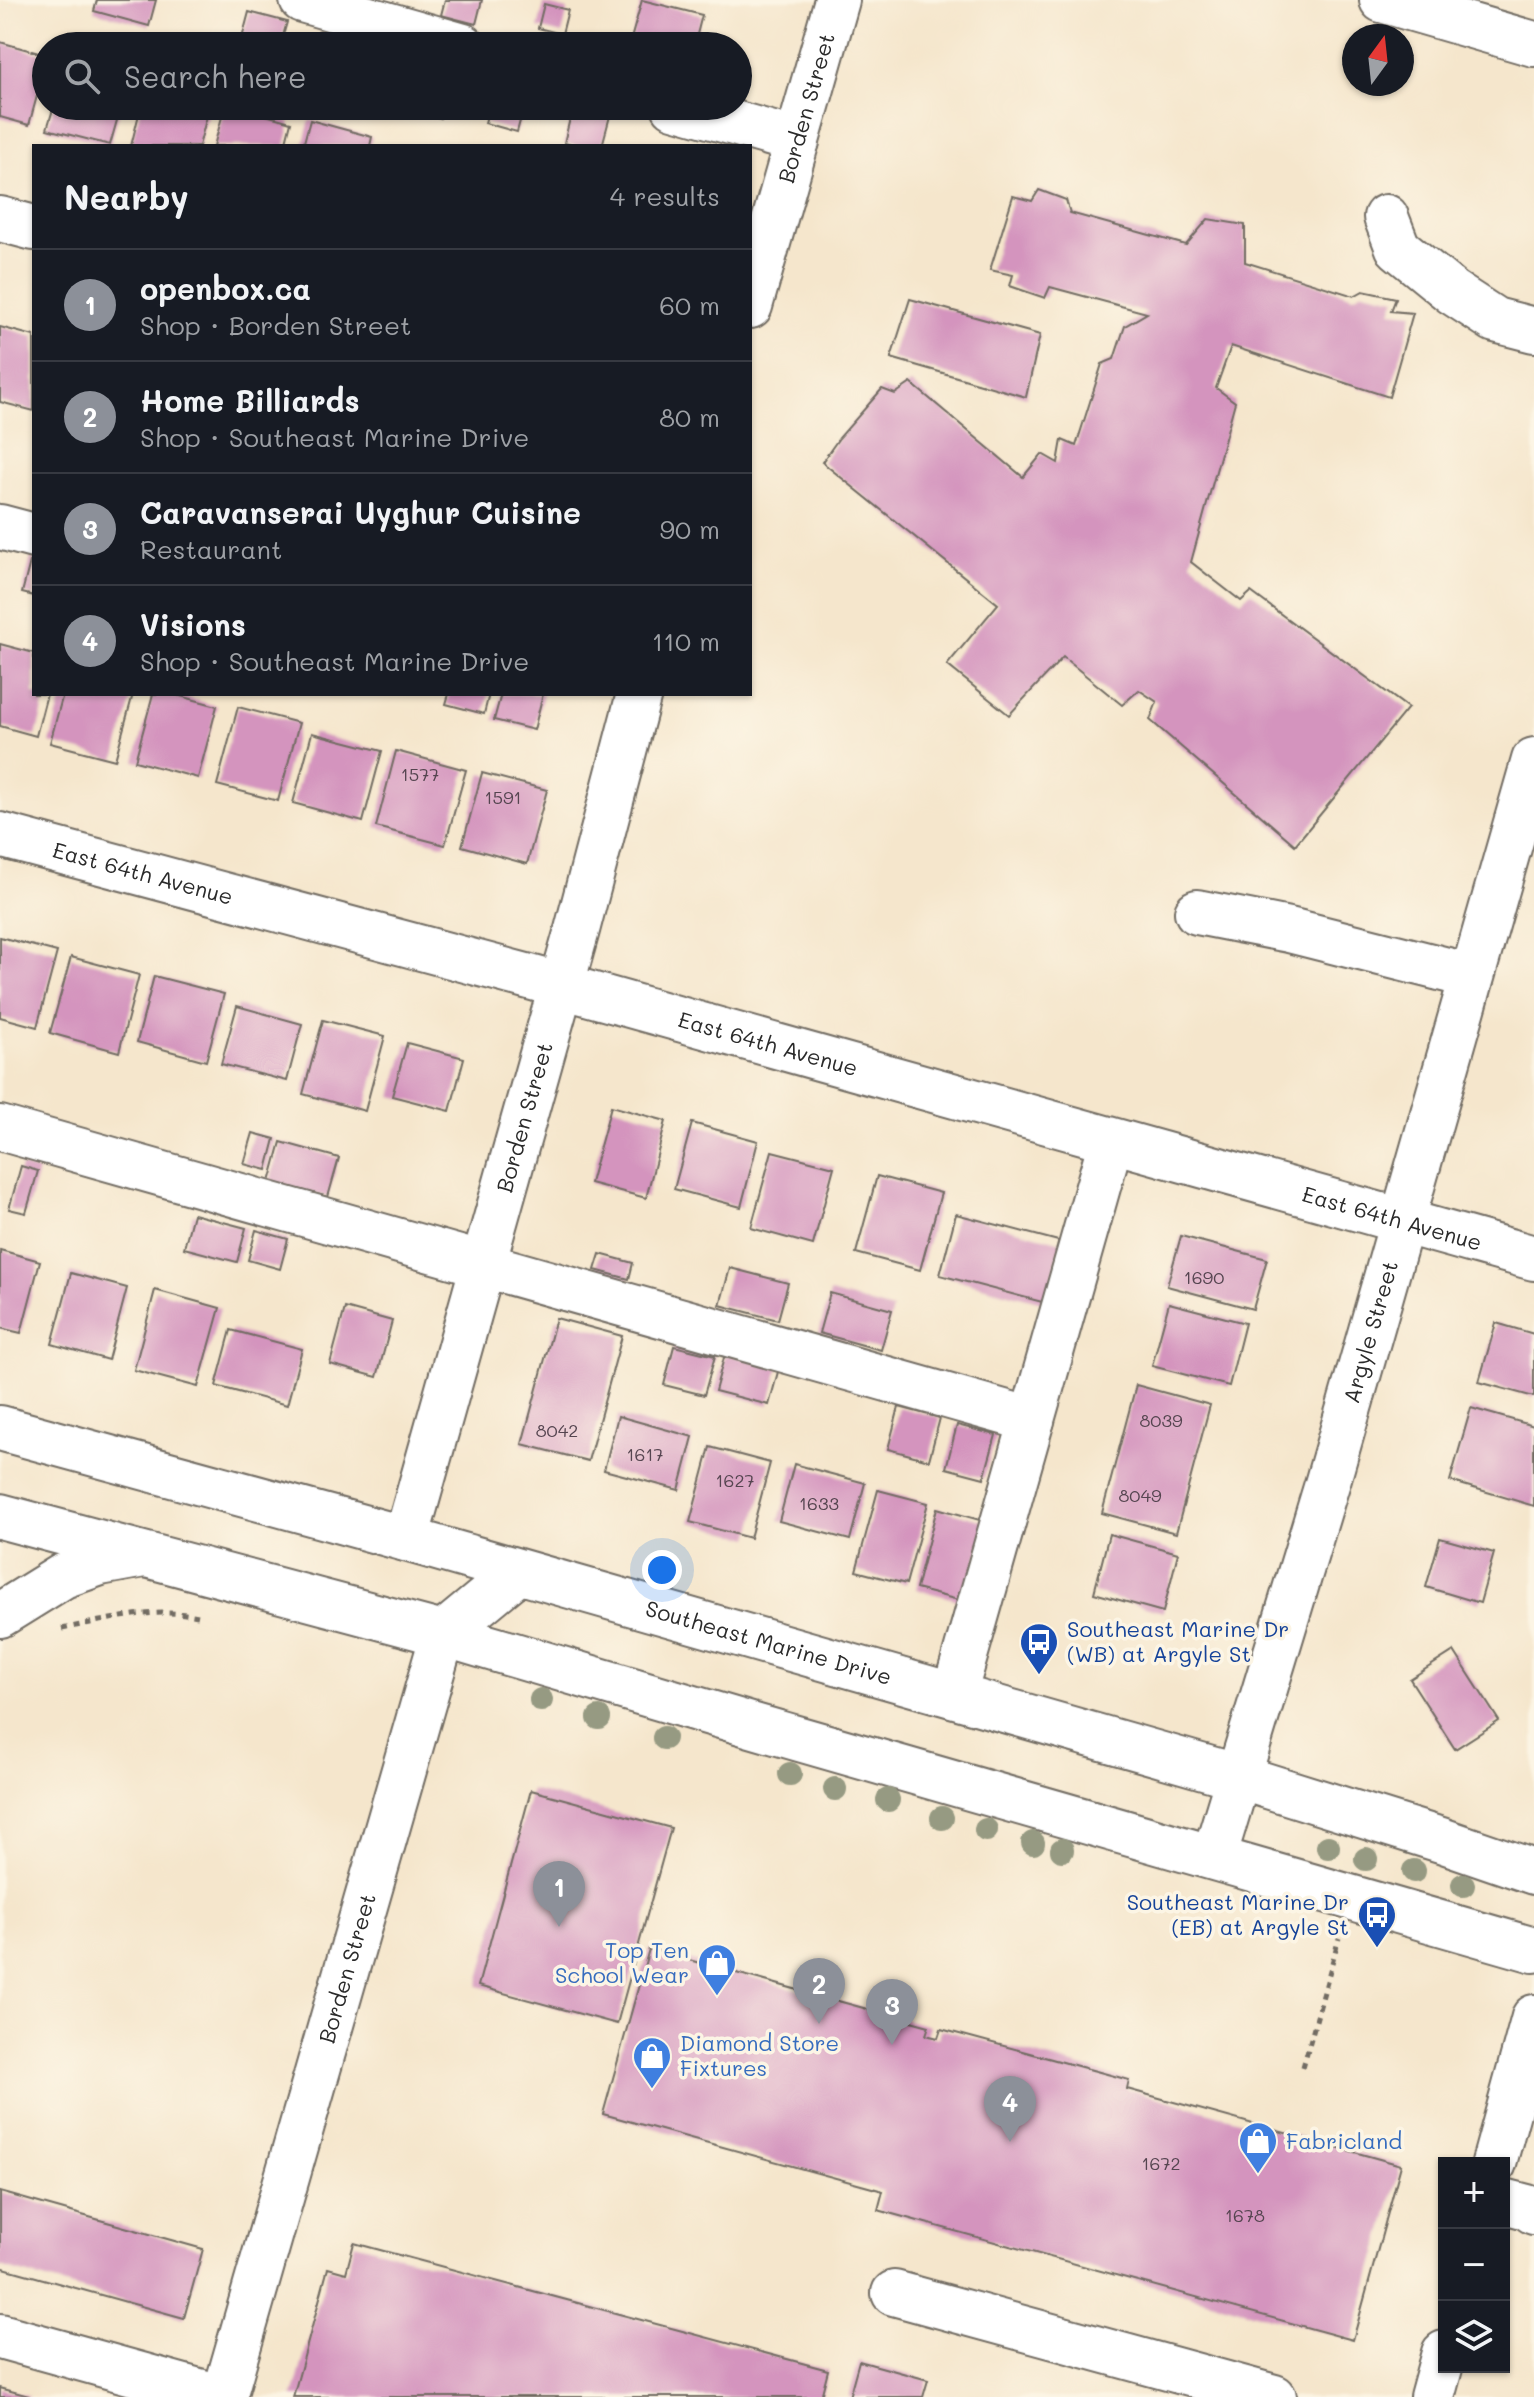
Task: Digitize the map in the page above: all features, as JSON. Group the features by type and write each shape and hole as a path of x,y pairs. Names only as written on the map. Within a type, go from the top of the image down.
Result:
{"main road":[{"path":"302,0 414,32"},
{"name":"Borden Street","path":"752,299 837,0"},
{"path":"1404,3 1534,44"},
{"path":"723,120 797,141"},
{"path":"1386,217 1398,248 1452,292 1495,320 1534,330"},
{"path":"0,219 32,227"},
{"path":"0,527 32,535"},
{"name":"Borden Street","path":"406,1539 561,986 633,696"},
{"name":"Argyle Street","path":"1214,1857 1403,1222 1534,760"},
{"name":"East 64th Avenue","path":"0,835 561,986 1534,1258"},
{"path":"1197,912 1289,930 1471,976"},
{"path":"0,1128 1032,1420"},
{"path":"954,1695 1111,1141"},
{"name":"Southeast Marine Drive","path":"0,1428 406,1539 1239,1777 1534,1872"},
{"path":"0,1516 443,1634 1534,1950"},
{"path":"0,1615 63,1576 100,1563 144,1555"},
{"path":"443,1634 518,1572"},
{"name":"Borden Street","path":"222,2397 443,1634"},
{"path":"1496,2157 1534,2017"},
{"path":"1510,2203 1534,2212"},
{"path":"894,2293 1274,2397"},
{"path":"0,2336 222,2397"},
{"path":"1432,2397 1439,2373"}],"path":[{"path":"60,1629 129,1615 157,1613 185,1613 212,1619"},
{"path":"1303,2067 1339,1937"}],"building":[{"path":"97,0 156,0 149,26 94,11"},
{"path":"445,0 482,0 476,24 441,15"},
{"path":"642,0 702,15 698,32 633,32"},
{"path":"544,4 568,10 562,32 538,28"},
{"path":"249,12 287,22 284,32 244,32"},
{"path":"0,42 32,51 32,114 29,125 0,117"},
{"path":"50,120 117,120 110,144 47,129"},
{"path":"138,120 206,120 200,144 132,144"},
{"path":"221,120 291,122 286,144 215,144"},
{"path":"310,120 372,137 370,144 304,144"},
{"path":"486,120 520,120 517,132 485,123"},
{"path":"570,120 609,120 603,144 564,143"},
{"path":"1039,190 1066,200 1070,213 1186,245 1208,219 1245,225 1245,262 1354,296 1363,291 1396,298 1391,311 1413,313 1389,397 1231,346 1216,388 1235,402 1191,562 1241,601 1251,592 1408,708 1295,845 1150,720 1157,702 1139,690 1122,705 1063,657 1009,715 947,665 998,604 822,462 882,389 895,394 911,383 1023,477 1042,454 1058,463 1062,440 1076,446 1102,364 1114,359 1125,326 1147,313 1050,287 1045,298 1010,286 1013,275 990,270 1013,196 1032,201"},
{"path":"910,299 1040,335 1026,397 891,358"},
{"path":"0,327 32,335 32,410 0,402"},
{"path":"31,558 32,558 32,596 22,593"},
{"path":"0,644 32,652 32,696 46,696 36,736 0,726"},
{"path":"62,696 132,696 115,760 50,743"},
{"path":"152,696 180,696 217,706 198,778 135,761"},
{"path":"448,696 488,696 484,714 446,704"},
{"path":"500,696 542,696 534,730 494,720"},
{"path":"238,707 299,723 278,801 217,785"},
{"path":"312,733 382,751 363,822 293,803"},
{"path":"396,751 466,770 445,845 376,827"},
{"path":"482,773 547,790 527,864 462,846"},
{"path":"0,937 57,952 37,1027 0,1017"},
{"path":"71,957 139,975 119,1052 50,1033"},
{"path":"154,976 224,994 206,1061 137,1042"},
{"path":"237,1006 302,1024 287,1081 221,1064"},
{"path":"323,1020 385,1036 365,1111 303,1094"},
{"path":"407,1043 464,1058 450,1111 392,1096"},
{"path":"611,1106 666,1121 646,1198 590,1183"},
{"path":"692,1123 758,1141 741,1207 674,1189"},
{"path":"253,1133 275,1139 267,1170 244,1164"},
{"path":"281,1142 339,1158 328,1197 270,1182"},
{"path":"772,1151 834,1167 813,1245 751,1228"},
{"path":"21,1166 38,1171 26,1213 9,1209"},
{"path":"877,1176 941,1193 920,1270 856,1253"},
{"path":"193,1214 246,1228 237,1262 184,1248"},
{"path":"956,1214 1062,1242 1046,1303 940,1275"},
{"path":"256,1230 288,1239 280,1269 248,1260"},
{"path":"1181,1236 1267,1259 1253,1309 1167,1286"},
{"path":"0,1250 40,1261 21,1333 0,1328"},
{"path":"600,1254 633,1263 629,1279 595,1270"},
{"path":"730,1268 788,1283 778,1320 720,1305"},
{"path":"71,1273 127,1288 108,1360 52,1344"},
{"path":"155,1290 220,1308 198,1387 134,1370"},
{"path":"830,1293 892,1310 881,1350 819,1333"},
{"path":"1169,1303 1245,1323 1229,1386 1152,1366"},
{"path":"345,1308 392,1321 377,1377 330,1364"},
{"path":"556,1318 622,1336 588,1461 522,1444"},
{"path":"1496,1323 1534,1334 1534,1397 1479,1382"},
{"path":"231,1330 302,1349 287,1405 216,1386"},
{"path":"674,1346 715,1356 704,1395 664,1385"},
{"path":"725,1354 779,1368 769,1405 715,1391"},
{"path":"1136,1385 1210,1405 1176,1533 1102,1513"},
{"path":"899,1407 940,1418 929,1460 888,1449"},
{"path":"1471,1408 1534,1426 1534,1506 1450,1481"},
{"path":"618,1416 693,1437 679,1490 604,1470"},
{"path":"957,1425 996,1435 984,1478 946,1468"},
{"path":"710,1447 770,1463 750,1538 690,1522"},
{"path":"794,1464 865,1483 850,1540 779,1521"},
{"path":"878,1490 928,1503 906,1584 856,1571"},
{"path":"937,1508 987,1522 966,1602 916,1589"},
{"path":"1109,1534 1178,1553 1163,1612 1094,1593"},
{"path":"1440,1538 1494,1553 1480,1603 1426,1587"},
{"path":"1454,1651 1499,1721 1455,1749 1410,1679"},
{"path":"531,1790 671,1828 617,2024 478,1986"},
{"path":"649,1949 929,2026 926,2035 938,2038 941,2029 1129,2080 1127,2089 1401,2165 1353,2340 878,2210 883,2191 603,2114"},
{"path":"0,2192 203,2249 184,2318 0,2267"},
{"path":"354,2243 828,2370 821,2397 293,2397 328,2268 346,2273"},
{"path":"859,2361 928,2380 923,2397 849,2397"},
{"path":"0,2388 29,2396 29,2397 0,2397"}],"place":[{"name":"Southeast Marine Dr (WB) at Argyle St","path":"1039,1676"},
{"name":"openbox.ca","path":"559,1927"},
{"name":"Southeast Marine Dr (EB) at Argyle St","path":"1377,1949"},
{"name":"Top Ten School Wear","path":"717,1997"},
{"name":"Home Billiards","path":"819,2024"},
{"name":"Caravanserai Uyghur Cuisine","path":"892,2045"},
{"name":"Diamond Store Fixtures","path":"652,2090"},
{"name":"Visions","path":"1010,2142"},
{"name":"Fabricland","path":"1258,2175"}]}
